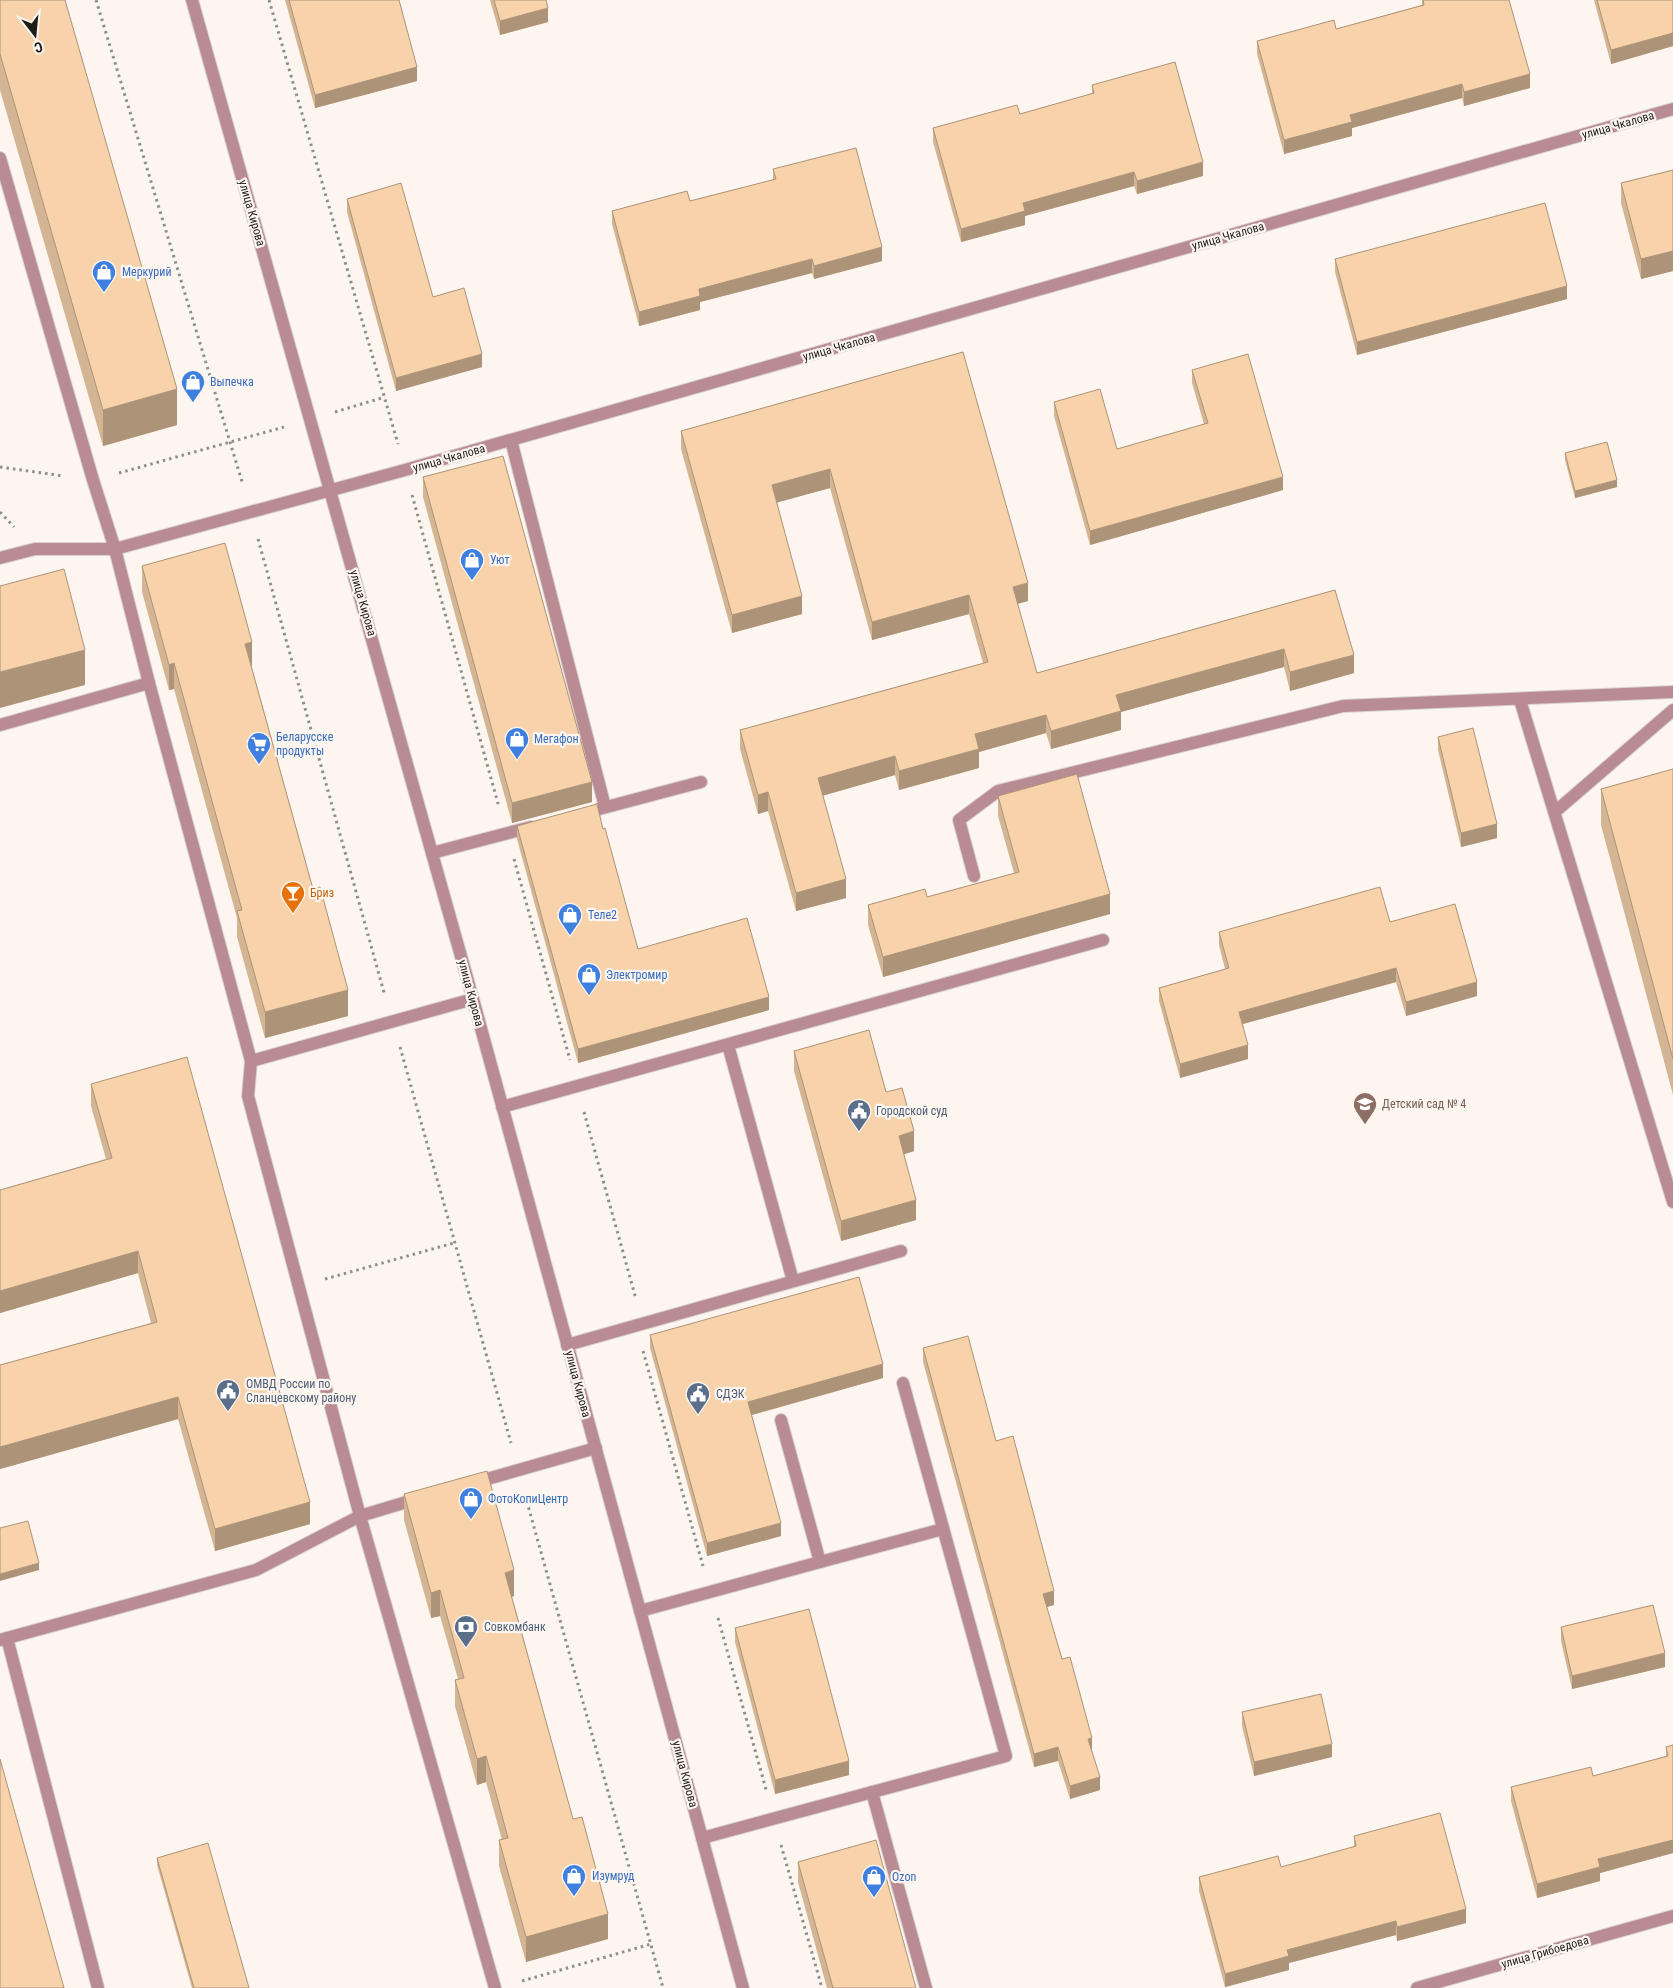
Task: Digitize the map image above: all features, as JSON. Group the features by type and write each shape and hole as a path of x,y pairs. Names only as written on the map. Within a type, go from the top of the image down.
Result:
{"street":[{"name":"улица Кирова","path":"192,0 332,490 743,1988"},
{"name":"улица Чкалова","path":"0,558 35,549 116,549 511,440 1673,109"},
{"path":"0,158 93,480 116,549 149,683 252,1061 248,1096 360,1516 495,1988"},
{"path":"511,440 605,807"},
{"path":"0,725 149,683"},
{"path":"974,876 959,820 998,791 1344,706 1673,692"},
{"path":"1520,700 1556,811 1673,1202"},
{"path":"1556,811 1673,710"},
{"path":"587,812 701,782"},
{"path":"432,853 542,824"},
{"path":"502,1107 1103,940"},
{"path":"252,1061 473,999"},
{"path":"728,1045 793,1282"},
{"path":"567,1345 901,1251"},
{"path":"702,1838 1006,1756 903,1384"},
{"path":"781,1420 820,1562"},
{"path":"462,1486 596,1448"},
{"path":"98,1988 3,1639 256,1570 360,1516 434,1494"},
{"path":"640,1611 942,1529"},
{"path":"872,1792 926,1988"},
{"name":"улица Грибоедова","path":"1417,1988 1673,1916"}],"path":[{"path":"270,0 385,397"},
{"path":"0,467 93,480 230,442"},
{"path":"299,1287 454,1243"},
{"path":"643,1324 641,1344 822,1988"},
{"path":"515,1983 651,1944"}],"building":[{"path":"0,0 65,0 177,389 103,410 0,54"},
{"path":"289,0 399,0 417,67 315,95"},
{"path":"494,0 546,0 548,8 500,21"},
{"path":"1423,0 1509,0 1530,74 1464,92 1462,84 1350,115 1352,122 1284,140 1257,41 1334,20 1336,29 1424,5"},
{"path":"1597,0 1673,0 1673,33 1611,50"},
{"path":"1175,62 1203,162 1137,181 1134,172 1023,203 1025,211 961,229 933,128 1017,105 1020,114 1094,93 1092,85"},
{"path":"856,148 882,247 814,266 812,259 699,289 700,296 639,312 612,211 687,191 690,201 776,179 773,169"},
{"path":"1673,170 1673,251 1641,259 1621,183"},
{"path":"401,183 433,297 464,288 482,354 396,378 347,199"},
{"path":"1545,203 1567,286 1357,342 1335,259"},
{"path":"963,352 1028,583 1013,587 1037,673 1335,590 1354,655 1290,672 1284,649 1116,695 1121,711 1051,731 1046,715 975,734 979,749 899,771 895,756 818,778 846,879 796,893 768,792 758,795 740,730 988,662 969,595 872,622 830,469 772,485 802,596 732,615 681,431"},
{"path":"1248,354 1283,477 1090,531 1054,402 1100,389 1117,449 1208,423 1192,370"},
{"path":"1607,442 1617,480 1575,491 1565,453"},
{"path":"503,456 592,782 512,803 423,477"},
{"path":"225,543 252,642 245,644 313,889 320,887 348,990 265,1012 237,911 242,910 174,663 169,665 142,566"},
{"path":"64,569 85,650 0,672 0,586"},
{"path":"1473,728 1497,824 1461,833 1438,737"},
{"path":"1673,769 1673,1059 1601,789"},
{"path":"1077,774 1110,894 883,957 868,905 925,889 927,897 1019,872 998,796"},
{"path":"597,804 638,949 747,918 769,997 578,1049 517,826"},
{"path":"1380,887 1390,922 1455,904 1477,982 1406,1002 1396,968 1239,1012 1248,1045 1180,1064 1159,988 1229,968 1219,932"},
{"name":"Городской суд","path":"869,1030 886,1092 902,1088 914,1131 899,1136 916,1200 841,1221 794,1051"},
{"path":"187,1057 310,1502 215,1529 178,1397 0,1447 0,1365 157,1322 138,1251 0,1291 0,1190 112,1158 91,1084"},
{"path":"859,1277 883,1364 748,1402 781,1523 707,1543 650,1335"},
{"path":"968,1336 996,1441 1013,1436 1054,1591 1043,1594 1062,1659 1070,1657 1092,1738 1088,1739 1100,1777 1070,1786 1058,1747 1034,1754 923,1348"},
{"path":"487,1471 514,1570 505,1573 573,1819 582,1817 608,1914 526,1937 499,1840 508,1838 486,1756 477,1759 455,1680 464,1678 440,1590 431,1593 404,1494"},
{"path":"28,1521 39,1563 0,1574 0,1528"},
{"path":"1653,1605 1665,1653 1572,1676 1561,1627"},
{"path":"809,1609 849,1761 775,1780 735,1628"},
{"path":"1321,1694 1332,1744 1254,1762 1242,1712"},
{"path":"1673,1745 1673,1840 1598,1859 1600,1867 1537,1884 1511,1787 1591,1767 1593,1776 1668,1756 1666,1747"},
{"path":"0,1759 64,1988 0,1988"},
{"path":"1440,1813 1466,1909 1397,1927 1396,1921 1287,1950 1289,1956 1225,1974 1199,1877 1278,1856 1281,1867 1356,1846 1354,1836"},
{"path":"876,1840 916,1988 833,1988 798,1862"},
{"path":"208,1843 249,1988 194,1988 157,1858"}],"place":[{"name":"Меркурий","path":"104,293"},
{"name":"Выпечка","path":"193,403"},
{"name":"Уют","path":"472,581"},
{"name":"Мегафон","path":"517,760"},
{"name":"Беларусске продукты","path":"259,765"},
{"name":"Бриз","path":"293,914"},
{"name":"Теле2","path":"570,936"},
{"name":"Электромир","path":"589,996"},
{"name":"Детский сад № 4","path":"1365,1125"},
{"name":"Городской суд","path":"859,1132"},
{"name":"ОМВД России по Сланцевскому району","path":"228,1412"},
{"name":"СДЭК","path":"698,1415"},
{"name":"ФотоКопиЦентр","path":"471,1520"},
{"name":"Совкомбанк","path":"466,1648"},
{"name":"Изумруд","path":"574,1897"},
{"name":"Ozon","path":"874,1898"}]}
